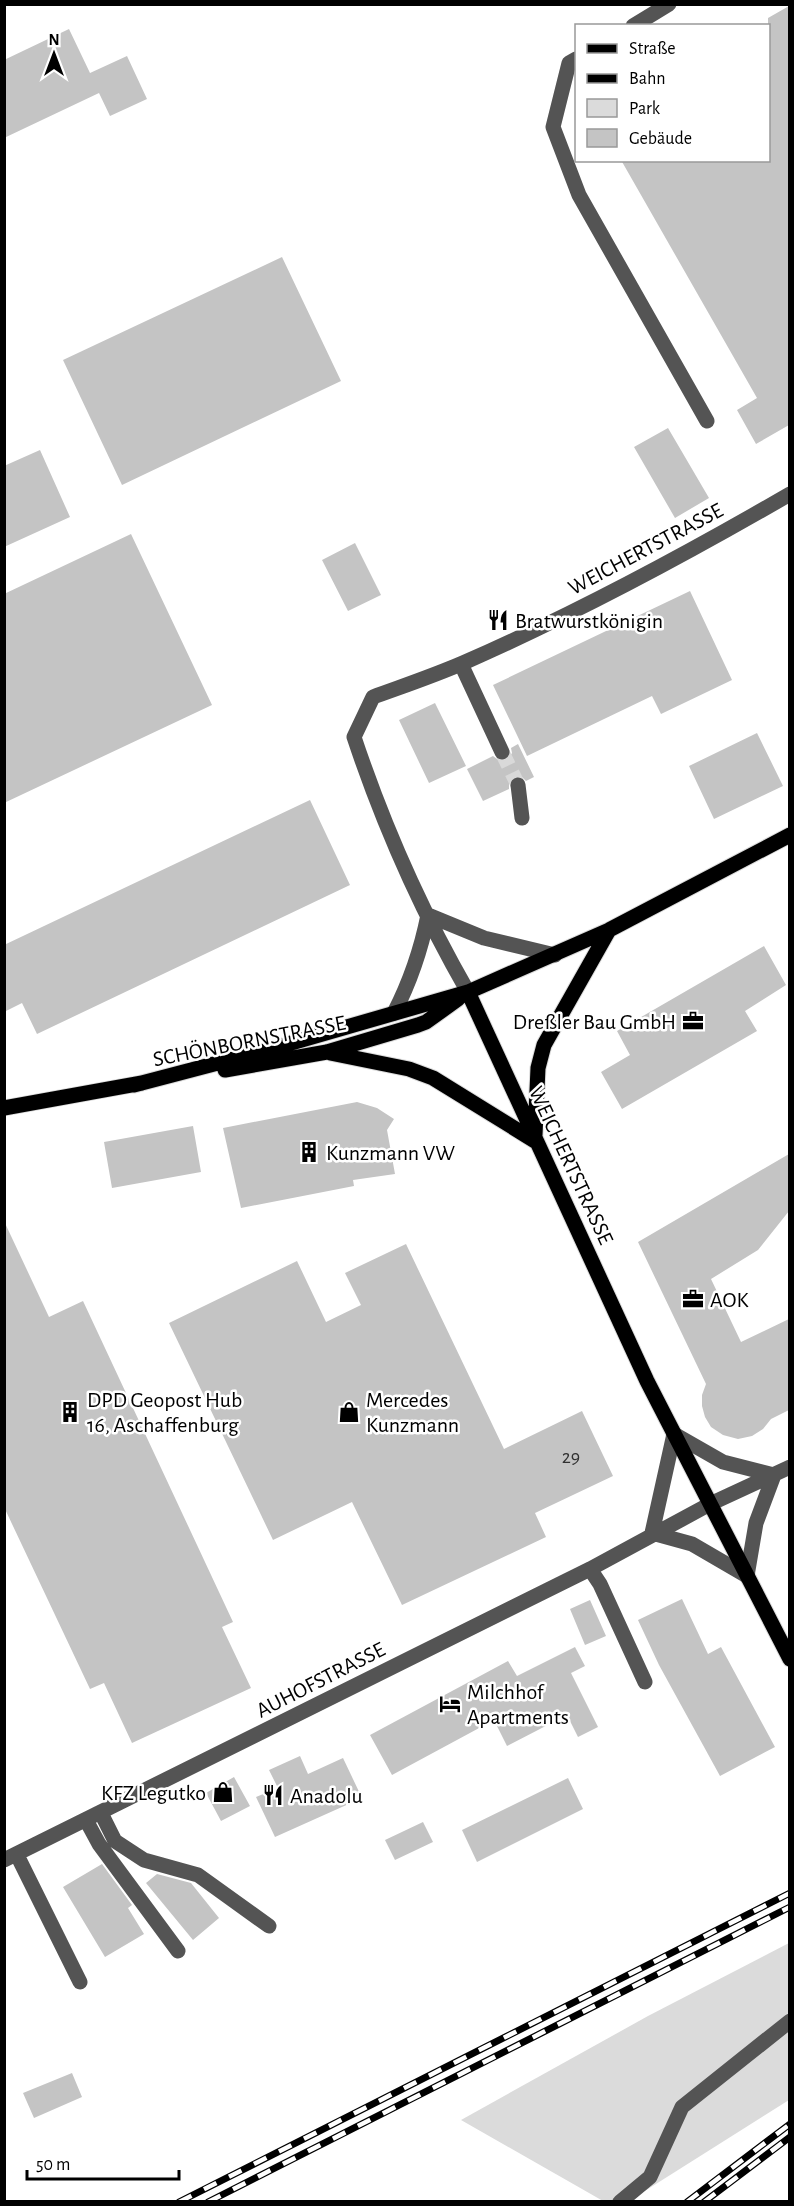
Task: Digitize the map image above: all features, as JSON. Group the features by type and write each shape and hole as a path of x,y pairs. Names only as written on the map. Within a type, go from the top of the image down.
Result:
{"main road":[{"name":"SCHÖNBORNSTRASSE","path":"134,1085 260,1052 468,992 609,930 789,835"},
{"path":"535,1141 538,1068 544,1045 609,930"},
{"name":"SCHÖNBORNSTRASSE","path":"4,1108 327,1052 426,1022 468,992"},
{"name":"WEICHERTSTRASSE","path":"468,992 647,1381 789,1659"},
{"path":"327,1052 409,1069 433,1078 535,1141"}],"street":[{"path":"636,24 669,4"},
{"path":"575,60 569,63 553,126 579,195 707,421"},
{"name":"WEICHERTSTRASSE","path":"468,992 428,915 370,784 354,736 373,697 461,664 555,621 681,557 789,494"},
{"path":"461,664 502,752"},
{"path":"518,785 522,818"},
{"path":"394,1013 407,988 428,915 484,938 555,955"},
{"path":"674,1434 723,1462 774,1475 756,1523 747,1576 692,1544 652,1533 663,1493 674,1434"},
{"name":"AUHOFSTRASSE","path":"11,1857 590,1569 652,1533 789,1467"},
{"path":"590,1569 600,1584 645,1682"},
{"path":"101,1812 115,1841 144,1860 198,1875 269,1926"},
{"path":"86,1820 99,1844 177,1951"},
{"path":"11,1857 80,1982"},
{"path":"620,2202 650,2176 682,2107 789,2021"}],"green space":[{"path":"789,1943 789,2100 629,2201 603,2201 461,2120 648,2016"}],"building":[{"path":"789,6 789,425 756,444 737,410 757,398 622,162 770,162 770,24 768,24 768,18"},
{"path":"69,29 90,73 127,56 147,99 110,116 99,93 4,138 4,60"},
{"path":"282,257 341,381 122,485 63,360"},
{"path":"668,428 709,498 675,518 634,447"},
{"path":"40,450 70,517 4,547 4,466"},
{"path":"131,534 212,705 4,803 4,594"},
{"path":"355,543 381,595 348,611 322,560"},
{"path":"690,591 732,680 661,714 652,696 527,756 493,685"},
{"path":"435,703 466,766 429,783 399,720"},
{"path":"757,733 783,786 714,819 689,766"},
{"path":"518,744 534,777 526,781 521,776 513,777 509,782 509,789 483,801 467,769 493,756 501,762 507,761 512,753 511,748"},
{"path":"310,800 350,885 37,1034 22,1003 4,1012 4,945"},
{"name":"Dreßler Bau GmbH","path":"764,946 786,985 745,1011 757,1031 622,1109 601,1072 630,1055 617,1031"},
{"name":"Kunzmann VW","path":"357,1102 377,1108 394,1119 387,1130 395,1174 353,1180 354,1186 241,1208 223,1128"},
{"path":"193,1126 201,1172 112,1188 104,1142"},
{"name":"AOK","path":"789,1154 789,1211 758,1250 711,1279 741,1342 789,1319 789,1410 771,1419 763,1429 752,1436 738,1439 723,1435 711,1427 705,1417 702,1395 706,1384 638,1242"},
{"name":"DPD Geopost Hub 16, Aschaffenburg","path":"4,1221 49,1317 83,1301 233,1622 222,1627 251,1688 132,1743 104,1683 90,1689 4,1507"},
{"name":"Mercedes Kunzmann","path":"406,1244 504,1449 582,1411 613,1476 535,1513 546,1537 402,1605 352,1502 273,1540 169,1323 297,1261 326,1322 361,1305 345,1273"},
{"path":"682,1599 708,1654 721,1647 775,1747 720,1776 659,1665 638,1620"},
{"path":"590,1600 606,1636 585,1645 570,1609"},
{"path":"575,1647 585,1666 571,1673 598,1727 578,1737 567,1715 507,1746 494,1720 392,1775 370,1735 508,1661 517,1676"},
{"path":"300,1756 308,1774 343,1758 362,1798 275,1837 256,1797 278,1788 269,1770"},
{"path":"234,1777 250,1806 221,1821 206,1793"},
{"path":"568,1778 583,1809 477,1862 462,1830"},
{"path":"423,1822 433,1842 395,1860 385,1840"},
{"path":"102,1864 132,1905 128,1908 144,1934 105,1957 63,1887"},
{"path":"157,1874 191,1883 219,1918 193,1940 146,1883"},
{"path":"72,2073 82,2097 34,2118 23,2093"}],"tunnel":[{"path":"502,752 518,785"}],"railway":[{"path":"179,2202 790,1893"},
{"path":"208,2202 790,1907"},
{"path":"687,2202 790,2124"},
{"path":"704,2202 790,2137"}],"place":[{"name":"Bratwurstkönigin","path":"498,620"},
{"name":"Dreßler Bau GmbH","path":"693,1021"},
{"name":"Kunzmann VW","path":"309,1152"},
{"name":"AOK","path":"693,1299"},
{"name":"DPD Geopost Hub 16, Aschaffenburg","path":"70,1412"},
{"name":"Mercedes Kunzmann","path":"349,1412"},
{"name":"Milchhof Apartments","path":"450,1704"},
{"name":"KFZ Legutko","path":"223,1792"},
{"name":"Anadolu","path":"273,1795"}]}
